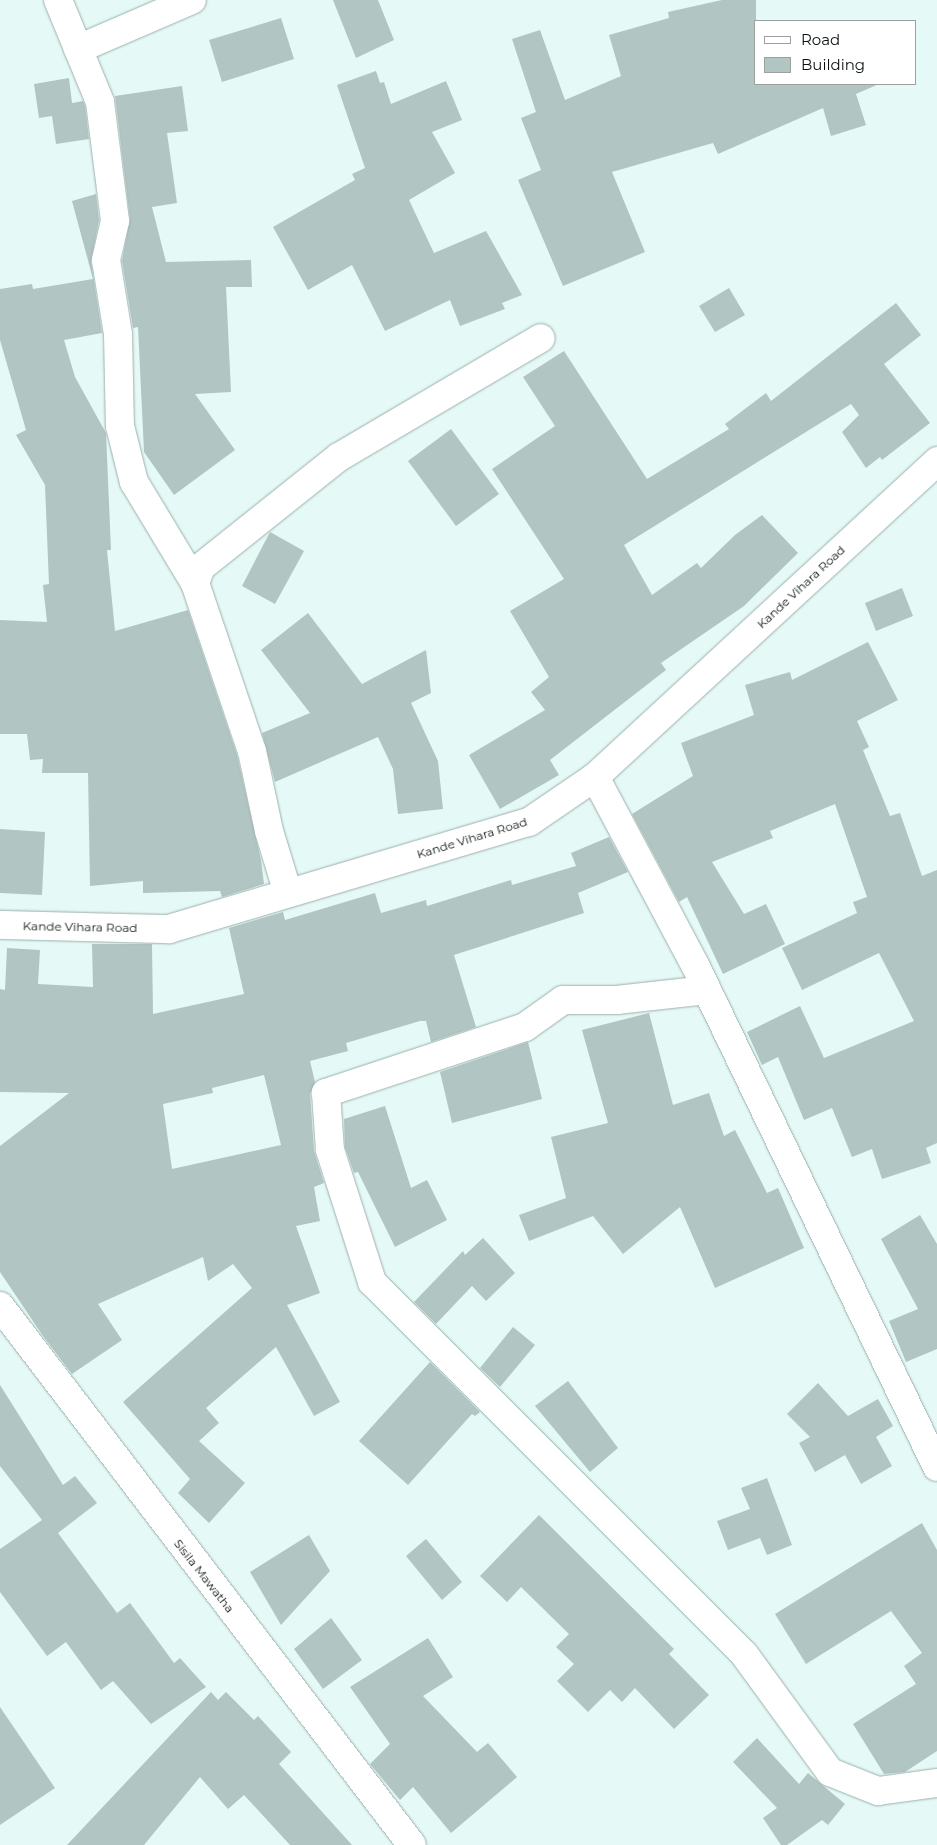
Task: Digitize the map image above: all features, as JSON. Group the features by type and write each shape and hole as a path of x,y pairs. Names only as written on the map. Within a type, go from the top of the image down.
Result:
{"street":[{"path":"58,0 100,102 115,221 106,260 118,334 120,426 134,482 195,583 252,751 269,831 288,893"},
{"path":"78,49 192,0"},
{"path":"195,583 201,567 339,457 541,338"},
{"name":"Kande Vihara Road","path":"0,925 169,929 529,822 595,777 937,461"},
{"path":"595,777 707,990 937,1467"},
{"path":"707,990 617,1000 563,1000 525,1026 326,1093 330,1150 372,1282 744,1654 830,1772 878,1791 937,1783"},
{"name":"Sisila Mawatha","path":"0,1306 412,1845"}],"building":[{"path":"333,0 378,0 394,40 356,58"},
{"path":"722,0 756,0 756,20 754,20 754,85 877,85 856,94 866,125 831,136 823,108 718,154 713,143 612,172 645,252 563,286 518,180 541,170 521,118 536,112 512,39 540,30 565,100 621,76 609,35 669,18 668,12"},
{"path":"281,18 294,59 222,82 209,40"},
{"path":"376,71 380,83 384,82 391,104 446,81 462,120 432,132 455,173 409,200 434,253 486,231 522,295 502,303 505,309 460,326 450,300 385,331 352,265 308,290 273,227 355,180 352,174 365,168 337,85"},
{"path":"69,78 72,103 83,101 85,106 89,139 56,144 52,116 39,118 34,84"},
{"path":"182,86 188,131 167,133 177,203 152,207 166,262 251,260 252,287 226,287 231,392 195,394 235,450 174,495 144,452 138,327 133,328 122,261 130,219 115,96"},
{"path":"96,194 99,220 91,262 102,333 64,340 75,377 106,433 111,550 107,550 115,631 188,610 237,755 261,860 264,884 222,897 220,891 143,893 143,881 90,886 88,773 42,773 43,759 30,760 27,734 0,734 0,620 47,622 43,585 49,584 45,485 16,435 26,430 0,340 0,289 32,284 33,289 93,279 72,201"},
{"path":"729,288 745,315 715,332 699,306"},
{"path":"896,303 921,335 884,364 930,423 882,460 880,457 866,468 842,432 859,415 851,404 624,545 652,595 697,563 701,568 735,535 762,515 798,553 744,606 661,663 666,670 550,760 559,775 500,809 469,755 545,710 531,692 549,677 510,611 564,579 492,469 555,426 523,377 564,351 647,479 729,429 725,424 766,393 771,401"},
{"path":"451,429 499,494 456,526 408,461"},
{"path":"270,532 304,551 275,604 242,586"},
{"path":"902,588 913,616 876,631 865,603"},
{"path":"308,613 362,684 426,650 431,693 411,703 438,761 443,809 398,814 393,769 378,737 275,782 262,733 310,713 261,650"},
{"path":"868,642 898,700 857,721 869,747 863,750 890,816 900,813 922,876 937,870 937,1143 926,1148 931,1163 882,1179 872,1149 852,1157 832,1108 804,1120 778,1057 762,1065 747,1032 800,1006 824,1058 914,1021 879,953 802,990 782,948 857,913 853,902 867,897 835,804 770,831 773,838 712,862 744,914 766,904 785,944 723,974 687,897 679,902 632,814 693,776 681,743 754,715 745,685 790,672 792,680"},
{"path":"0,829 45,832 42,895 0,893"},
{"path":"609,837 628,872 578,893 584,913 454,955 476,1027 431,1042 426,1021 420,1021 346,1043 348,1051 310,1061 315,1082 310,1094 314,1151 324,1183 314,1187 320,1221 296,1226 320,1293 287,1305 340,1402 314,1416 276,1347 206,1408 219,1423 199,1441 245,1483 209,1523 178,1493 190,1479 123,1402 252,1288 233,1264 208,1281 203,1257 98,1304 122,1340 72,1374 43,1336 0,1272 0,1146 69,1093 0,1092 0,989 5,990 7,948 40,950 38,984 93,987 92,944 152,944 153,1014 244,994 229,928 283,912 285,920 375,893 381,913 426,900 427,906 511,880 512,885 576,866 571,853","holes":["264,1075 281,1145 172,1169 163,1104 213,1093 212,1088"]},
{"path":"649,1013 673,1105 709,1093 724,1136 735,1130 767,1193 778,1188 804,1248 715,1288 680,1207 623,1254 593,1216 529,1241 519,1215 566,1198 551,1137 608,1123 582,1030"},
{"path":"528,1042 542,1099 452,1123 440,1072"},
{"path":"385,1106 411,1188 427,1180 447,1220 395,1247 358,1172 354,1173 345,1147 344,1119"},
{"path":"920,1215 937,1244 937,1349 906,1362 889,1321 918,1309 881,1239"},
{"path":"483,1238 515,1273 486,1301 472,1286 436,1324 414,1302 463,1251 465,1255"},
{"path":"513,1327 535,1345 500,1387 480,1368"},
{"path":"430,1362 480,1412 475,1416 472,1414 408,1485 359,1441"},
{"path":"568,1381 618,1448 590,1472 535,1406"},
{"path":"818,1383 848,1416 878,1399 893,1426 876,1437 892,1466 861,1484 845,1455 815,1472 799,1443 810,1437 787,1414"},
{"path":"0,1385 63,1485 75,1476 97,1503 58,1533 117,1613 130,1603 174,1663 180,1658 206,1687 151,1724 113,1681 101,1690 66,1642 47,1656 0,1592 0,1549 42,1520 0,1466"},
{"path":"767,1478 792,1545 767,1555 760,1538 728,1550 717,1521 750,1509 741,1488"},
{"path":"539,1515 674,1649 669,1654 709,1695 674,1729 635,1688 622,1702 610,1690 588,1712 557,1681 574,1664 556,1647 569,1634 521,1587 507,1602 480,1576"},
{"path":"922,1523 937,1550 937,1751 905,1772 884,1774 853,1724 916,1684 904,1666 922,1653 891,1611 806,1664 775,1614"},
{"path":"309,1535 330,1571 281,1625 250,1572"},
{"path":"426,1539 462,1582 442,1600 406,1556"},
{"path":"331,1618 362,1660 323,1689 294,1649"},
{"path":"428,1638 453,1677 423,1696 477,1752 488,1743 517,1777 451,1833 413,1787 400,1800 370,1764 390,1744 350,1687"},
{"path":"211,1692 218,1700 226,1692 254,1720 258,1716 291,1752 279,1764 352,1845 290,1845 244,1795 228,1809 200,1777 144,1845 67,1845"},
{"path":"0,1707 55,1788 0,1825"},
{"path":"757,1738 799,1784 808,1773 845,1804 828,1825 822,1820 787,1845 781,1845 763,1818 777,1808 733,1762"}]}
